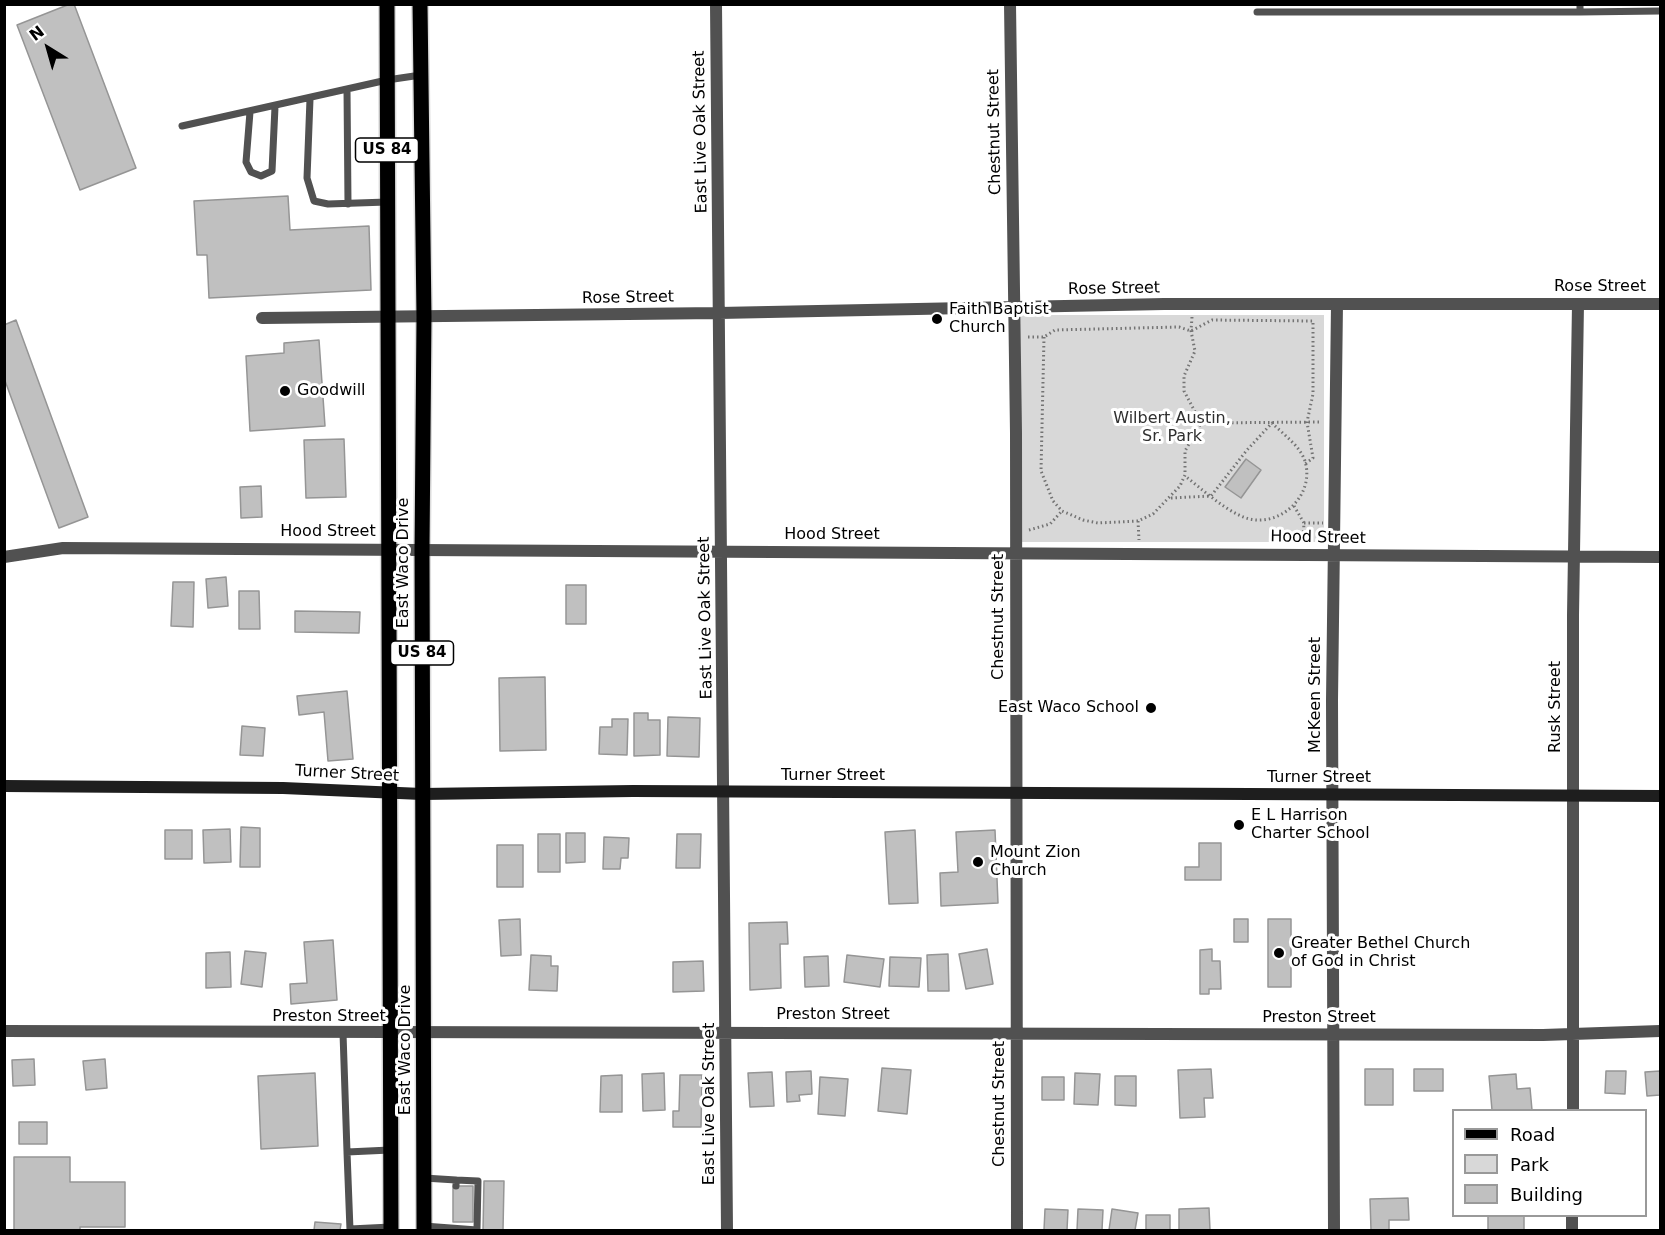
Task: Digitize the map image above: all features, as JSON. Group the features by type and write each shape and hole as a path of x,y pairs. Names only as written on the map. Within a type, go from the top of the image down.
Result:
{"main road":[{"name":"East Waco Drive","path":"387,4 391,1229"},
{"name":"East Waco Drive","path":"420,4 424,317 422,550 424,1228"}],"street":[{"name":"East Live Oak Street","path":"716,4 727,1230"},
{"name":"Chestnut Street","path":"1010,4 1016,547 1017,1230"},
{"name":"Rose Street","path":"262,318 719,314 1194,304 1660,304"},
{"name":"McKeen Street","path":"1334,1230 1332,795 1337,304"},
{"name":"Rusk Street","path":"1573,1109 1574,556 1578,304"},
{"name":"Hood Street","path":"4,556 63,548 722,551 1016,547 1139,553 1660,557"},
{"name":"Turner Street","path":"4,786 283,788 422,794 724,791 1660,796"},
{"name":"Preston Street","path":"4,1030 343,1034 726,1031 1573,1034 1660,1031"}],"lane":[{"path":"1257,12 1580,8 1660,11"},
{"path":"182,126 275,107 387,80 421,75"},
{"path":"348,89 348,204"},
{"path":"310,99 307,178 314,201 328,204 387,202"},
{"path":"250,112 246,162 251,172 261,176 272,171 275,107"},
{"path":"343,1034 350,1230 391,1229"},
{"path":"347,1152 390,1150"},
{"path":"424,1178 456,1183 478,1181 477,1230 456,1225 424,1228"}],"path":[{"path":"1194,304 1191,332 1195,351 1184,376 1184,391 1201,423"},
{"path":"1191,332 1212,320 1313,321 1313,394 1307,422 1313,458 1305,465"},
{"path":"1014,338 1044,337 1055,330 1179,327 1191,332"},
{"path":"1044,337 1041,471 1053,501 1062,511 1083,520 1098,523 1138,521 1153,514 1171,498 1185,475 1185,451 1201,423"},
{"path":"1201,423 1336,422"},
{"path":"1185,475 1242,517 1271,520 1294,506 1302,493 1305,465 1301,452 1272,423"},
{"path":"1171,498 1212,496 1247,450 1272,423"},
{"path":"1294,506 1304,523 1303,555"},
{"path":"1016,547 1032,528 1050,524 1062,511"},
{"path":"1138,521 1139,553"}],"green space":[{"name":"Wilbert Austin, Sr. Park","path":"1020,315 1324,315 1324,542 1019,542"}],"building":[{"path":"74,4 136,168 80,190 17,25"},
{"path":"288,196 290,230 369,226 371,290 209,298 207,255 197,255 194,201"},
{"path":"16,320 88,517 59,528 4,378 4,325"},
{"name":"Goodwill","path":"319,340 325,426 250,431 246,356 284,353 284,343"},
{"path":"344,439 346,497 306,498 304,440"},
{"path":"1246,459 1261,470 1241,498 1225,487"},
{"path":"261,486 262,517 241,518 240,487"},
{"path":"226,577 228,606 208,608 206,579"},
{"path":"173,582 194,582 193,627 171,626"},
{"path":"566,585 586,585 586,624 566,624"},
{"path":"239,591 259,591 260,629 239,629"},
{"path":"295,611 360,612 359,633 295,632"},
{"path":"545,677 546,750 500,751 499,678"},
{"path":"347,691 353,759 328,761 324,712 299,715 297,696"},
{"path":"634,713 648,713 648,720 660,720 660,755 634,756"},
{"path":"668,717 700,718 699,757 667,756"},
{"path":"612,719 628,719 627,755 599,754 600,727 612,727"},
{"path":"242,726 265,728 263,756 240,755"},
{"path":"241,827 260,828 260,867 240,867"},
{"path":"230,829 231,862 204,863 203,830"},
{"path":"165,830 192,830 192,859 165,859"},
{"path":"915,830 918,903 889,904 885,832"},
{"path":"995,830 998,903 941,906 940,873 958,872 956,832"},
{"path":"566,833 585,833 585,862 566,863"},
{"path":"538,834 560,834 560,872 538,872"},
{"path":"677,834 701,834 700,868 676,868"},
{"path":"604,837 629,838 628,858 621,858 620,869 603,869"},
{"path":"1199,843 1221,843 1221,880 1185,880 1185,867 1199,867"},
{"path":"497,845 523,845 523,887 497,887"},
{"path":"520,919 521,955 501,956 499,920"},
{"path":"1234,919 1248,919 1248,942 1234,942"},
{"name":"Greater Bethel Church of God in Christ","path":"1268,919 1291,919 1291,987 1268,987"},
{"path":"787,922 788,944 780,944 781,988 750,990 749,923"},
{"path":"333,940 337,1000 291,1004 290,984 307,983 304,942"},
{"path":"987,949 993,984 966,989 959,954"},
{"path":"1212,949 1212,961 1220,961 1221,989 1209,989 1209,994 1200,994 1200,950"},
{"path":"245,951 266,953 262,987 241,984"},
{"path":"230,952 231,987 206,988 206,953"},
{"path":"948,954 949,991 928,991 927,955"},
{"path":"531,955 551,956 551,966 558,966 557,991 529,990"},
{"path":"847,955 884,959 880,987 844,982"},
{"path":"828,956 829,986 805,987 804,957"},
{"path":"890,957 921,958 919,987 889,986"},
{"path":"703,961 704,991 673,992 673,962"},
{"path":"34,1059 35,1085 13,1086 12,1060"},
{"path":"105,1059 107,1088 86,1090 83,1061"},
{"path":"882,1068 911,1070 907,1114 878,1111"},
{"path":"1211,1069 1213,1098 1204,1098 1205,1117 1180,1118 1178,1070"},
{"path":"1365,1069 1393,1069 1393,1105 1365,1105"},
{"path":"1414,1069 1443,1069 1443,1091 1414,1091"},
{"path":"811,1071 812,1094 799,1095 800,1101 787,1102 786,1072"},
{"path":"1606,1071 1626,1071 1625,1094 1605,1093"},
{"path":"1660,1071 1660,1095 1647,1096 1645,1072"},
{"path":"772,1072 774,1106 750,1107 748,1073"},
{"path":"315,1073 318,1146 261,1149 258,1076"},
{"path":"664,1073 665,1110 643,1111 642,1074"},
{"path":"1075,1073 1100,1074 1098,1105 1074,1104"},
{"path":"1516,1074 1517,1089 1530,1088 1532,1109 1492,1109 1489,1076"},
{"path":"622,1075 622,1112 600,1112 601,1076"},
{"path":"680,1075 702,1075 701,1127 673,1127 673,1111 679,1111"},
{"path":"1115,1076 1136,1076 1136,1106 1115,1105"},
{"path":"820,1077 848,1079 845,1116 818,1114"},
{"path":"1042,1077 1064,1077 1064,1100 1042,1100"},
{"path":"19,1122 47,1122 47,1144 19,1144"},
{"path":"14,1157 70,1157 70,1182 125,1182 125,1227 14,1230"},
{"path":"484,1181 504,1181 503,1230 483,1230"},
{"path":"453,1186 473,1186 473,1222 453,1222"},
{"path":"1408,1198 1409,1220 1389,1220 1389,1230 1371,1230 1370,1199"},
{"path":"1209,1208 1210,1230 1179,1230 1179,1209"},
{"path":"1045,1209 1068,1210 1067,1230 1044,1230"},
{"path":"1078,1209 1103,1210 1102,1230 1077,1230"},
{"path":"1112,1209 1138,1213 1135,1230 1109,1230"},
{"path":"1146,1215 1170,1215 1170,1230 1146,1230"},
{"path":"1488,1217 1524,1217 1524,1230 1488,1230"},
{"path":"315,1222 341,1224 340,1230 314,1230"}],"place":[{"name":"Faith Baptist Church","path":"937,319"},
{"name":"Goodwill","path":"285,391"},
{"name":"East Waco School","path":"1151,708"},
{"name":"E L Harrison Charter School","path":"1239,825"},
{"name":"Mount Zion Church","path":"978,862"},
{"name":"Greater Bethel Church of God in Christ","path":"1279,953"}]}
